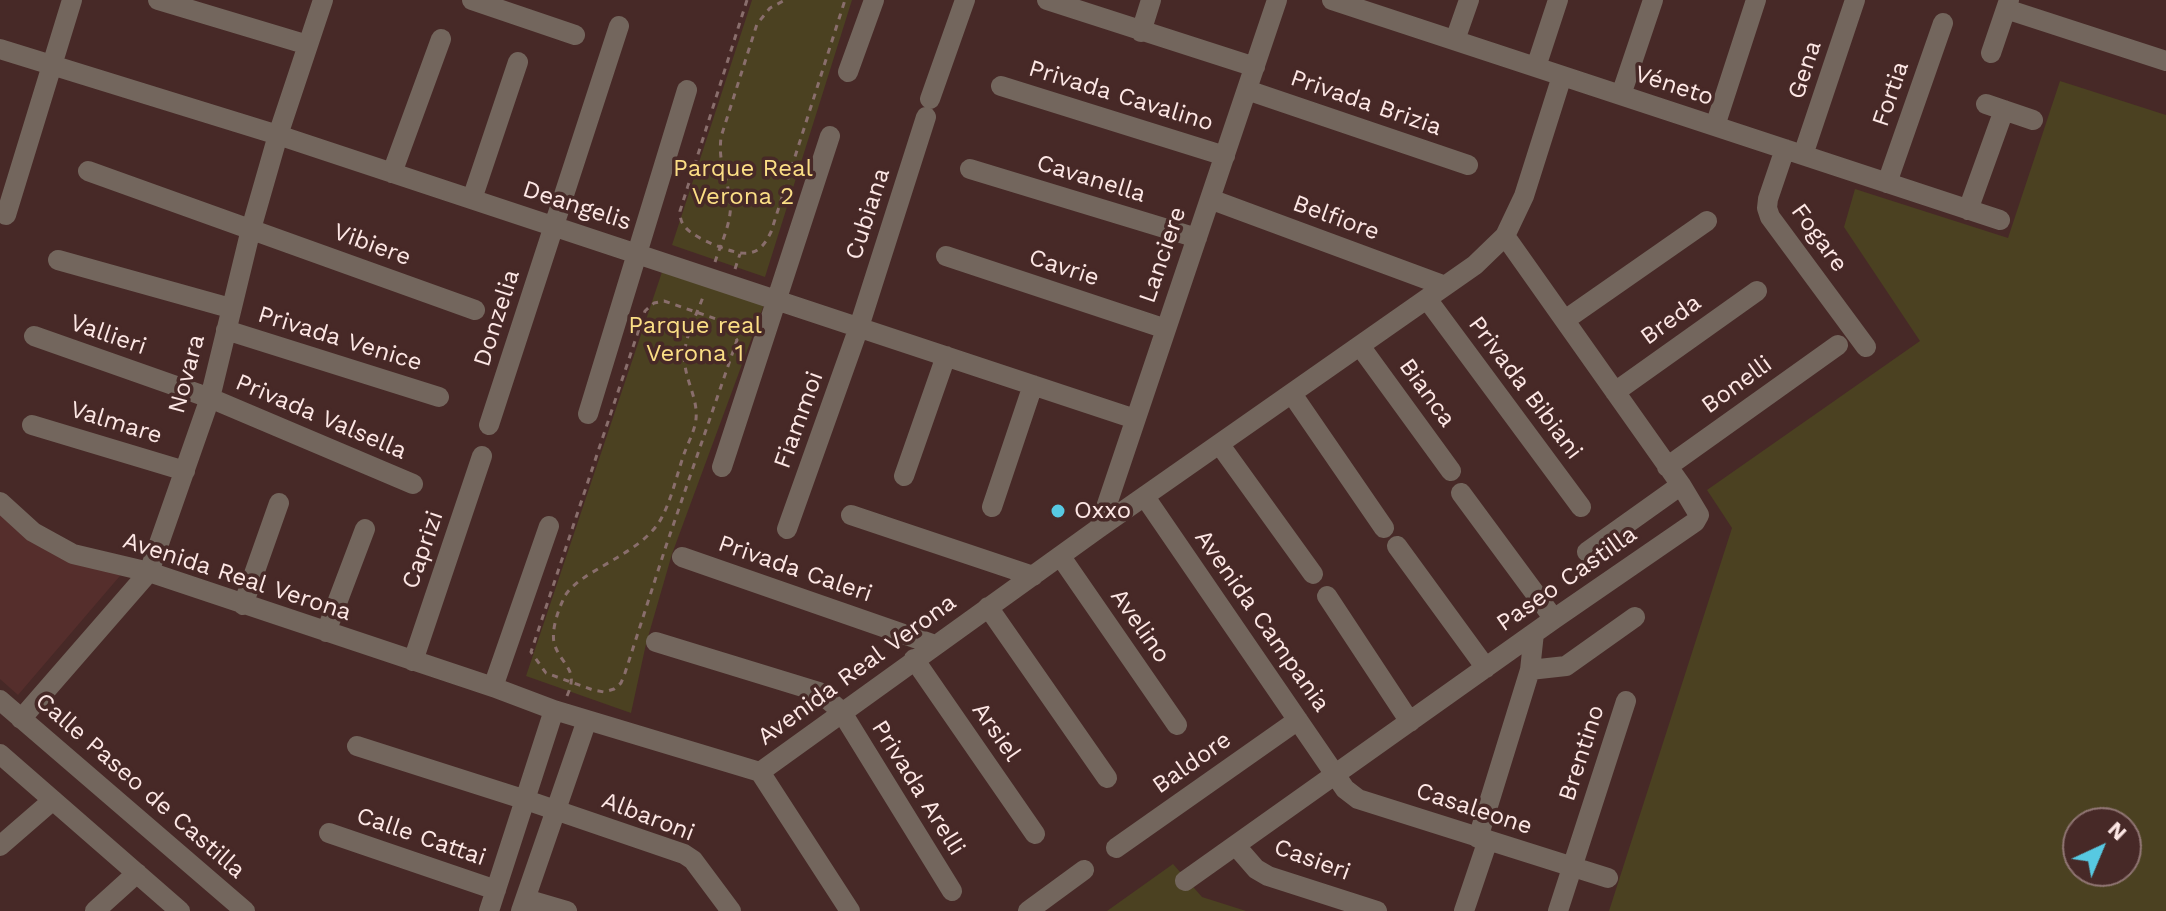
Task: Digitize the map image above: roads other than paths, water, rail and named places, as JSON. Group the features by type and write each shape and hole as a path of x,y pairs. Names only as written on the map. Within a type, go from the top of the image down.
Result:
{"street":[{"path":"6,215 72,0"},
{"path":"158,0 308,45"},
{"name":"Novara","path":"21,719 149,572 210,398 251,229 278,135 323,0"},
{"path":"472,0 575,35"},
{"path":"848,72 874,0"},
{"name":"Cubiana","path":"859,327 965,0"},
{"path":"1141,32 1151,0"},
{"name":"Lanciere","path":"1099,528 1277,0"},
{"name":"Véneto","path":"1332,0 1374,6 1455,40 2000,220"},
{"path":"1455,40 1469,0"},
{"path":"1536,67 1558,0"},
{"path":"1621,95 1653,0"},
{"path":"1715,126 1756,0"},
{"name":"Gena","path":"1794,152 1855,0"},
{"path":"1053,1 1255,67"},
{"path":"1991,53 2008,4 2166,61"},
{"name":"Fortia","path":"1887,183 1943,23"},
{"name":"Donzelia","path":"489,425 619,26"},
{"path":"392,173 441,39"},
{"name":"Deangelis","path":"0,49 278,135 1135,419"},
{"path":"472,199 518,62"},
{"name":"Avenida Real Verona","path":"0,502 33,532 73,554 149,572 493,687 561,703 587,720 760,772 914,659 1475,265 1505,236 1524,196 1562,76"},
{"name":"Privada Cavalino","path":"1001,86 1225,156"},
{"path":"588,414 687,90"},
{"name":"Privada Brizia","path":"1247,90 1468,165"},
{"path":"1968,210 1995,107 2033,120"},
{"path":"722,467 830,136"},
{"name":"Fogare","path":"1794,152 1768,199 1770,217 1866,347"},
{"name":"Cavanella","path":"970,169 1197,238"},
{"name":"Vibiere","path":"88,171 475,310"},
{"name":"Belfiore","path":"1210,199 1445,286"},
{"path":"1565,320 1707,221"},
{"name":"Paseo Castilla","path":"1185,881 1695,522 1699,515 1505,236"},
{"name":"Cavrie","path":"946,256 1166,329"},
{"path":"58,260 230,308"},
{"name":"Breda","path":"1615,392 1757,291"},
{"name":"Privada Bibiani","path":"1427,299 1581,507"},
{"name":"Fiammoi","path":"787,529 859,327"},
{"name":"Privada Venice","path":"226,330 439,397"},
{"name":"Vallieri","path":"34,336 210,398"},
{"name":"Bonelli","path":"1667,467 1838,345"},
{"name":"Bianca","path":"1360,346 1451,471"},
{"path":"904,476 946,356"},
{"path":"992,507 1033,385"},
{"path":"1292,394 1384,528"},
{"name":"Privada Valsella","path":"210,398 413,484"},
{"name":"Valmare","path":"32,425 185,471"},
{"path":"1220,445 1313,574"},
{"name":"Caprizi","path":"413,661 482,456"},
{"path":"1587,552 1681,485"},
{"path":"1461,493 1554,619"},
{"name":"Avenida Campania","path":"1145,497 1335,774"},
{"path":"243,605 279,503"},
{"path":"851,515 1033,576"},
{"path":"493,687 549,526"},
{"path":"326,632 365,529"},
{"path":"1397,546 1486,668"},
{"name":"Privada Caleri","path":"682,557 935,645"},
{"name":"Avelino","path":"1061,557 1177,725"},
{"path":"1327,596 1410,722"},
{"path":"988,607 1107,778"},
{"path":"1530,670 1566,666 1635,617"},
{"path":"1464,911 1530,670 1534,633"},
{"path":"656,642 819,692 841,711"},
{"name":"Arsiel","path":"914,659 1035,834"},
{"name":"Calle Paseo de Castilla","path":"0,700 241,910"},
{"name":"Brentino","path":"1558,911 1626,701"},
{"path":"489,911 561,703"},
{"name":"Privada Arelli","path":"841,711 952,891"},
{"path":"567,911 524,905 587,720"},
{"name":"Baldore","path":"1116,848 1298,720"},
{"name":"Albaroni","path":"357,746 684,854 693,860 731,911"},
{"path":"0,754 180,911"},
{"path":"760,772 850,911"},
{"name":"Casaleone","path":"1335,774 1345,789 1358,799 1608,878"},
{"path":"0,846 53,800"},
{"name":"Calle Cattai","path":"329,833 496,890"},
{"name":"Casieri","path":"1236,846 1256,869 1268,876 1377,911"},
{"path":"1028,911 1084,870"},
{"path":"95,911 137,873"}],"place":[{"name":"Oxxo","path":"1058,511"}],"park label":[{"name":"Parque Real Verona 2","path":"743,183"},
{"name":"Parque real Verona 1","path":"695,340"}]}
